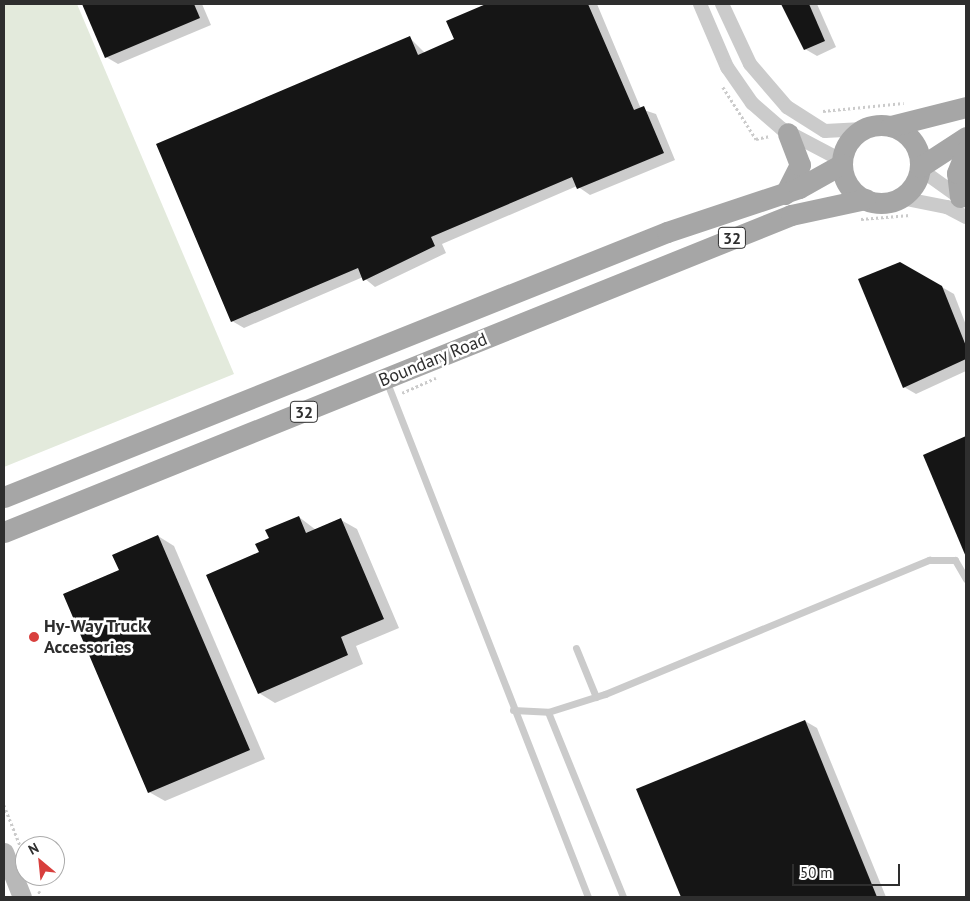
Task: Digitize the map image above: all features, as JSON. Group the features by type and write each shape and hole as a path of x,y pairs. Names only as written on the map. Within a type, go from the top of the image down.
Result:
{"main road":[{"path":"866,199 848,184 843,162 851,140 863,130 891,126 966,107"},
{"path":"891,126 916,145 920,168 914,185 901,198"},
{"path":"785,194 800,165 788,133"},
{"path":"920,168 966,137"},
{"path":"964,205 958,173 966,151"},
{"name":"Boundary Road","path":"4,497 667,232 785,194 843,162"},
{"name":"32","path":"866,199 883,203 901,198"},
{"name":"Boundary Road","path":"4,532 784,218 866,199"}],"street":[{"path":"700,4 740,90 788,133 843,162"},
{"path":"722,4 750,64 787,107 825,131 863,130"},
{"path":"920,168 964,205"},
{"path":"901,198 946,208 964,205"},
{"path":"13,850 22,897"}],"lane":[{"path":"385,380 588,897"},
{"path":"514,710 548,712 596,697 929,560 955,560 966,579"},
{"path":"576,648 596,697"},
{"path":"548,712 623,897"}],"path":[{"path":"4,805 13,850"}],"shaded area":[{"path":"4,4 77,4 234,374 4,467"}],"building":[{"path":"82,4 194,4 200,18 105,58"},
{"path":"486,4 588,4 634,110 644,106 664,153 577,189 572,177 431,237 435,246 363,281 358,268 231,322 156,144 410,36 418,55 454,39 446,21"},
{"path":"781,4 809,4 825,41 804,50"},
{"path":"900,262 942,286 966,346 966,359 903,388 858,279"},
{"path":"966,436 966,557 923,455"},
{"path":"299,516 306,533 341,518 384,619 341,637 348,655 258,694 206,575 259,552 255,544 269,538 265,530"},
{"path":"158,535 250,750 148,793 63,594 119,570 112,555"},
{"path":"805,720 877,897 681,897 636,789"}],"place":[{"name":"Hy-Way Truck Accessories","path":"34,637"}]}
